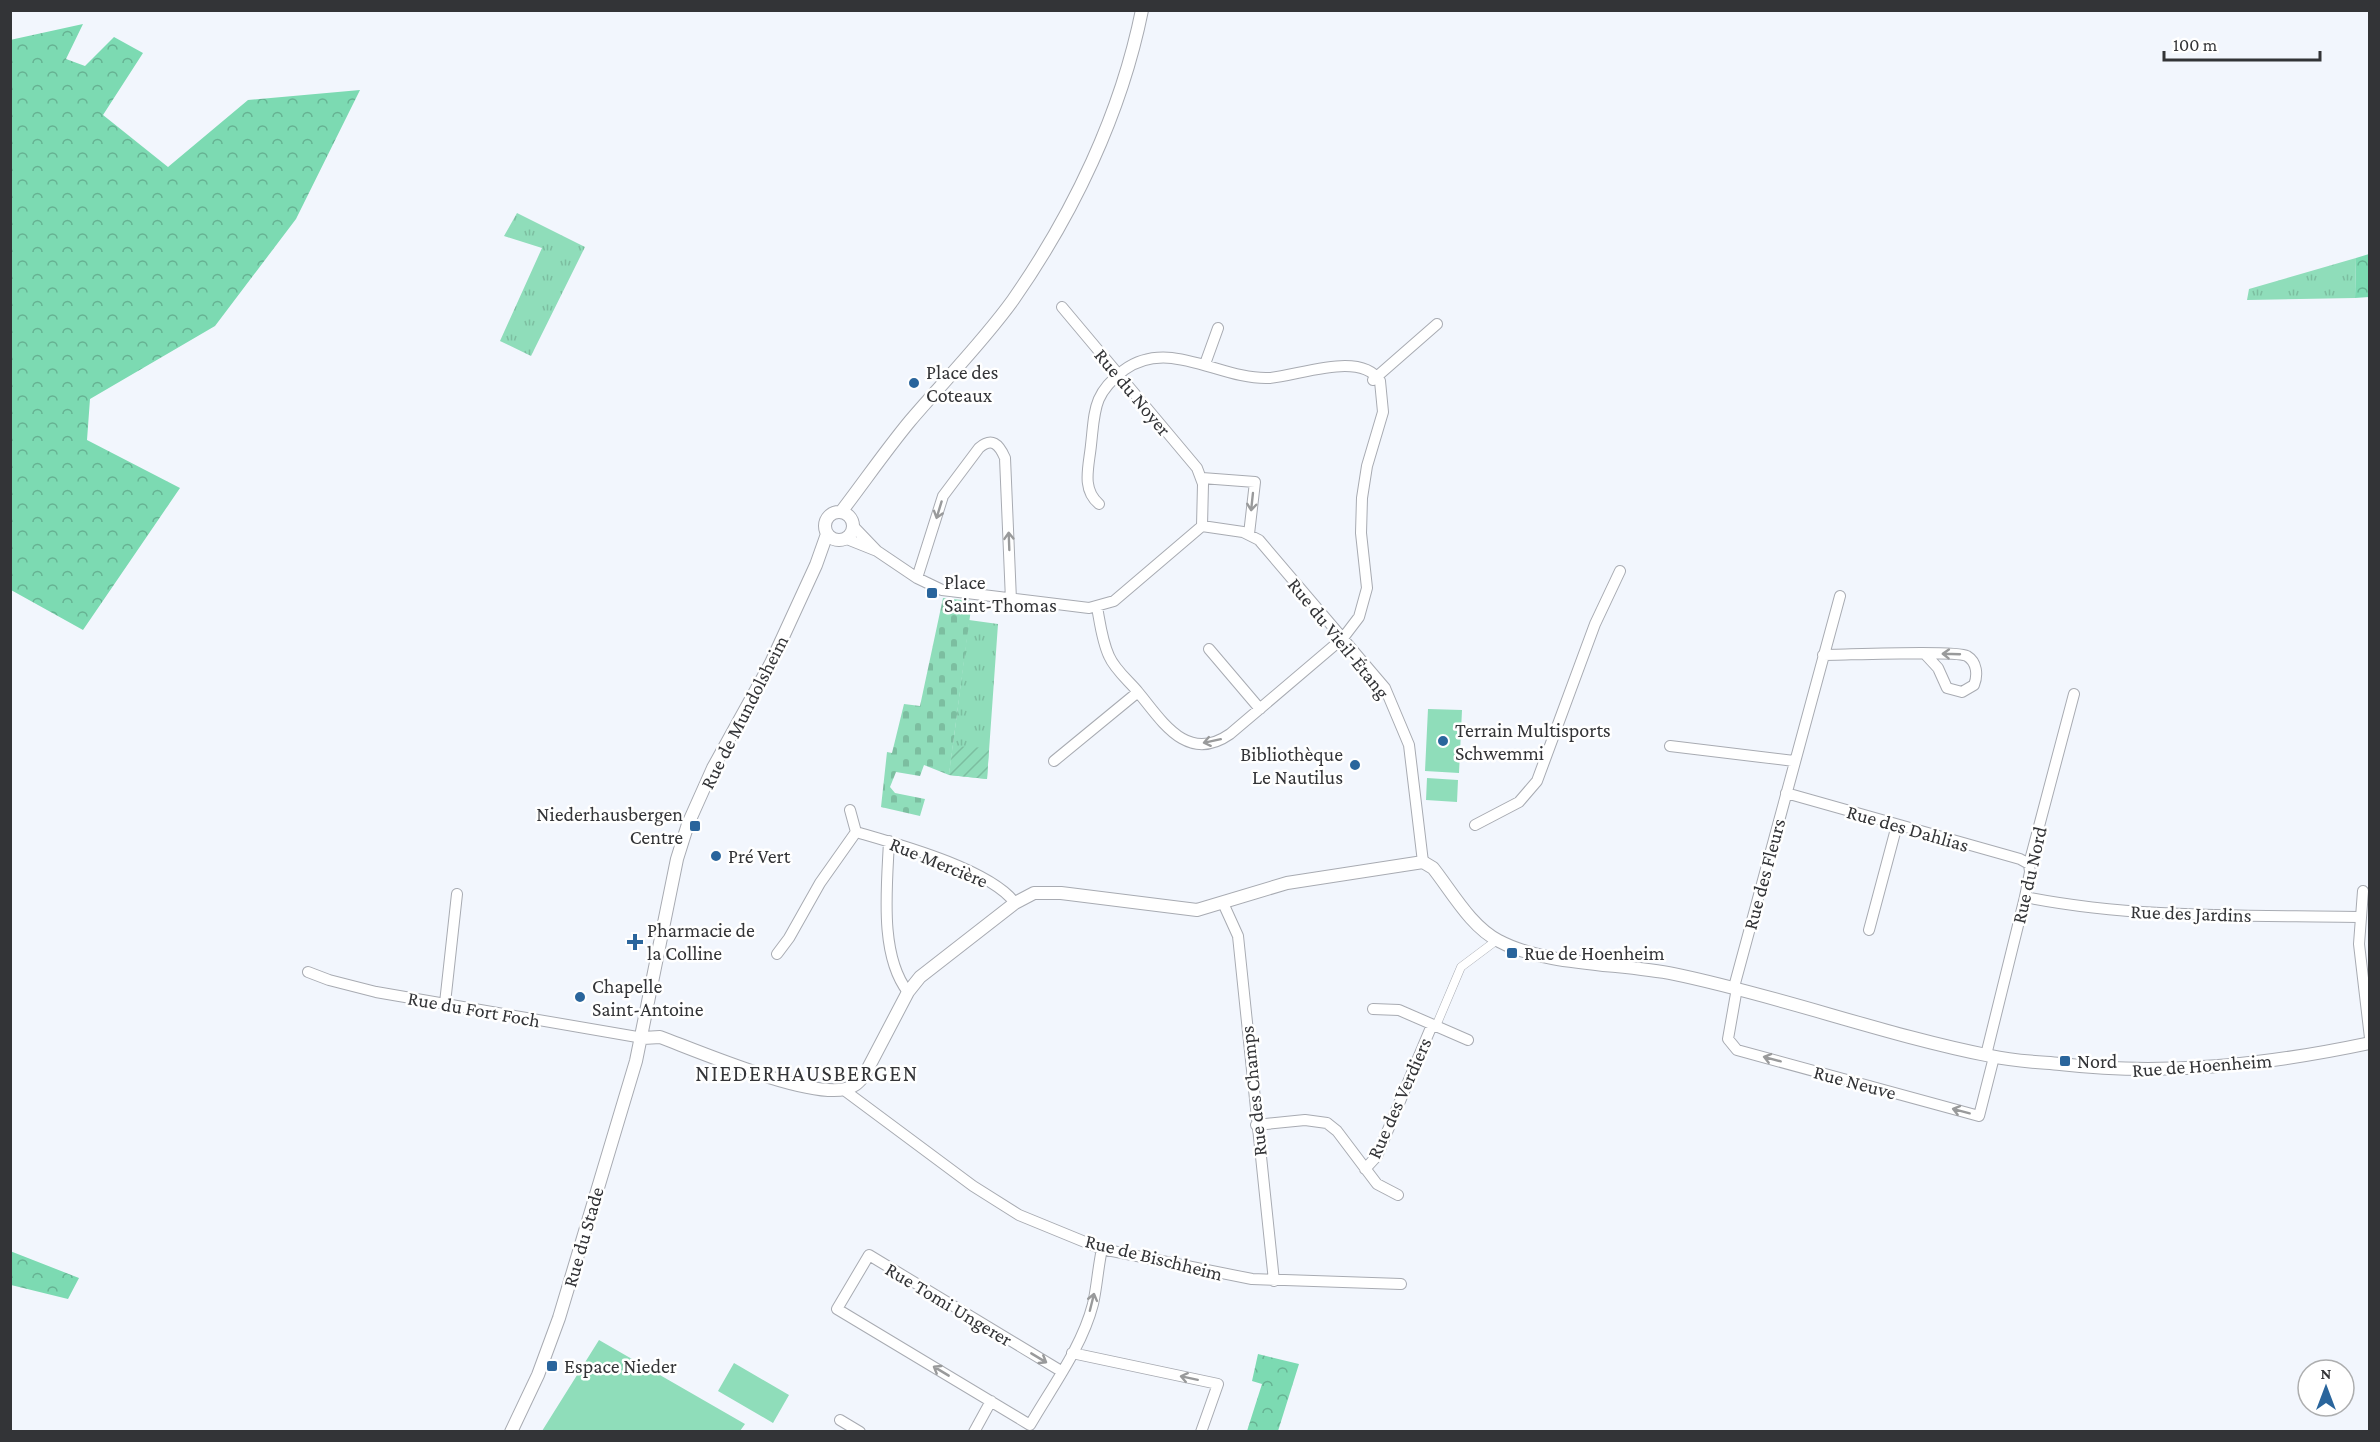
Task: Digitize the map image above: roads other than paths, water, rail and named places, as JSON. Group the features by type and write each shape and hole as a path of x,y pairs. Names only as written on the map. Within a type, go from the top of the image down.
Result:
{"street":[{"path":"1142,10 1130,58 1110,116 1063,221 1000,317 908,424 869,478 848,519 877,551 917,578 942,590 1011,600 1097,607 1122,595 1202,526 1202,478 1254,482 1249,534 1202,526"},
{"name":"Rue du Noyer","path":"1062,307 1197,468 1202,478"},
{"path":"1375,378 1437,324"},
{"path":"1205,364 1218,328"},
{"path":"1097,607 1110,658 1174,734 1184,740 1199,743 1222,739 1342,639 1359,617 1366,593 1361,533 1362,498 1367,466 1382,419 1383,394 1375,378 1359,367 1340,366 1267,378 1234,374 1178,358 1154,358 1139,362 1119,374 1101,391 1094,409 1087,483 1092,498 1100,504"},
{"path":"917,578 944,496 952,482 985,442 997,444 1005,458 1006,467 1011,600"},
{"name":"Rue de Mundolsheim","path":"643,1038 672,885 688,824 705,785 771,663 816,565 827,534 825,522 829,516 848,519 843,540 816,565"},
{"path":"827,534 877,551"},
{"name":"Rue du Vieil-Étang","path":"1249,534 1259,540 1385,688 1402,724 1412,762 1423,862"},
{"path":"1474,825 1519,802 1537,781 1588,641 1620,571"},
{"name":"Rue des Fleurs","path":"1736,987 1794,761 1840,597"},
{"path":"1209,649 1260,708"},
{"path":"1823,655 1925,654 1958,654 1971,658 1977,671 1974,685 1962,692 1947,688 1938,668 1925,654"},
{"path":"1054,761 1138,692"},
{"name":"Rue du Nord","path":"1990,1056 2025,897 2030,872 2029,864 2074,694"},
{"path":"1670,746 1794,761"},
{"name":"Rue des Dahlias","path":"1786,793 2020,859 2029,864"},
{"path":"777,954 789,938 820,883 856,832 850,810"},
{"path":"1869,930 1898,825"},
{"name":"Rue Mercière","path":"856,832 918,849 1000,886 1015,903"},
{"path":"889,841 887,889 890,951 897,976 908,992"},
{"path":"643,1038 660,1037 811,1089 844,1090 856,1085 864,1076 908,992 927,970 1015,903 1029,895 1050,892 1183,910 1205,909 1287,884 1423,862"},
{"name":"Rue de Hoenheim","path":"1423,862 1433,868 1476,922 1497,940 1533,953 1672,973 1736,987 1990,1056 2138,1071 2257,1064 2370,1043"},
{"path":"2363,891 2358,944 2370,1038"},
{"path":"445,1004 456,894"},
{"name":"Rue des Jardins","path":"2025,897 2086,908 2166,914 2359,917"},
{"name":"Rue des Champs","path":"1223,903 1238,936 1274,1281"},
{"path":"1434,1025 1461,967 1497,940"},
{"name":"Rue du Fort Foch","path":"308,972 328,980 376,992 643,1038"},
{"name":"Rue Neuve","path":"1736,987 1728,1039 1737,1050 1979,1116 1990,1056"},
{"path":"1373,1010 1399,1010 1468,1040"},
{"name":"Rue des Verdiers","path":"1365,1169 1377,1156 1434,1025"},
{"name":"Rue du Stade","path":"511,1431 538,1375 559,1318 643,1038"},
{"name":"Rue de Bischheim","path":"844,1090 973,1186 1019,1215 1102,1249 1224,1275 1274,1281 1401,1284"},
{"path":"1256,1125 1305,1120 1327,1123 1337,1131 1377,1184 1398,1195"},
{"path":"1061,1371 1072,1353 1093,1305 1102,1249"},
{"name":"Rue Tomi Ungerer","path":"869,1255 1061,1371 1030,1425 991,1401 837,1309 869,1255"},
{"path":"1072,1353 1218,1384 1201,1431"},
{"path":"974,1431 991,1401"},
{"path":"840,1420 860,1431"}],"place":[{"name":"Place des Coteaux","path":"914,383"},
{"name":"Place Saint-Thomas","path":"932,593"},
{"name":"Terrain Multisports Schwemmi","path":"1443,741"},
{"name":"Bibliothèque Le Nautilus","path":"1355,765"},
{"name":"Niederhausbergen Centre","path":"695,826"},
{"name":"Pré Vert","path":"716,856"},
{"name":"Pharmacie de la Colline","path":"635,942"},
{"name":"Rue de Hoenheim","path":"1512,953"},
{"name":"Chapelle Saint-Antoine","path":"580,997"},
{"name":"Nord","path":"2065,1061"},
{"name":"Espace Nieder","path":"552,1366"}],"district":[{"name":"NIEDERHAUSBERGEN","path":"807,1073"}]}
